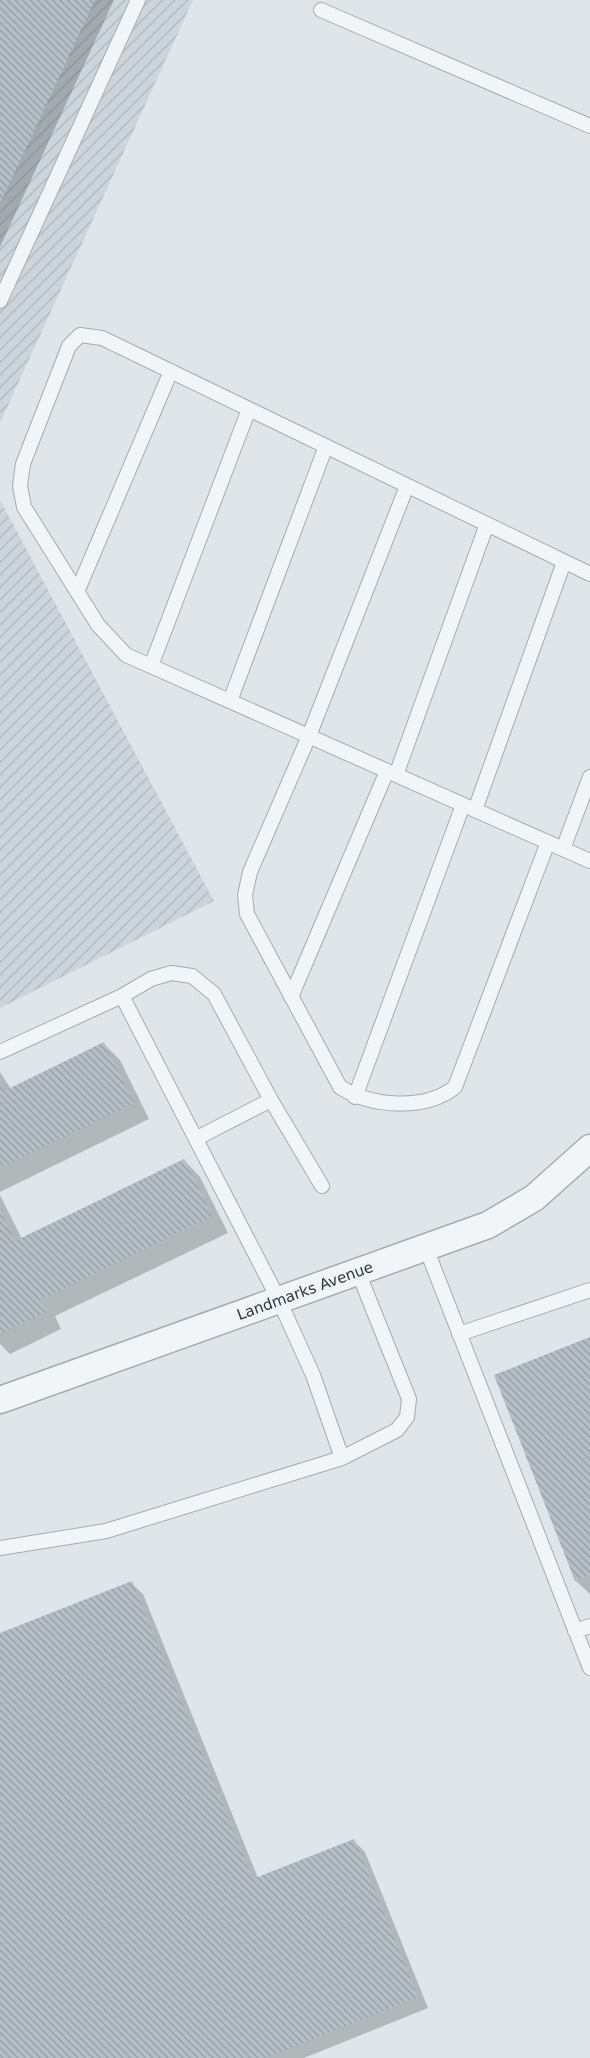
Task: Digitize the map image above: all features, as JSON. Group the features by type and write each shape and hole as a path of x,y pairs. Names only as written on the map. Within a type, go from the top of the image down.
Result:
{"street":[{"name":"Landmarks Avenue","path":"0,1400 488,1225 534,1198 590,1148"}],"lane":[{"path":"0,301 138,0"},
{"path":"321,10 590,126"},
{"path":"590,574 102,338 80,335 69,346 23,464 20,486 24,506 77,592 110,640 126,655 590,861"},
{"path":"77,592 171,371"},
{"path":"151,666 249,409"},
{"path":"230,701 326,446"},
{"path":"408,486 309,736 250,872 245,895 247,914 340,1087 355,1097 372,1102 423,1102 444,1096 455,1087 548,842"},
{"path":"291,996 392,773 487,524"},
{"path":"355,1097 564,562"},
{"path":"564,849 590,777"},
{"path":"0,1052 122,996 151,979 171,973 192,976 214,994 271,1100 322,1186"},
{"path":"122,996 279,1300 314,1375 342,1458"},
{"path":"197,1138 271,1100"},
{"path":"426,1248 590,1668"},
{"path":"0,1548 106,1531 342,1458 397,1430 408,1417 409,1399 358,1272"},
{"path":"459,1334 590,1290"},
{"path":"575,1631 590,1626"}],"shaded area":[{"path":"0,0 193,0 0,423"},
{"path":"0,500 214,901 0,1008"}],"building":[{"path":"0,0 95,0 0,204"},
{"path":"104,1042 134,1103 0,1168 0,1082 4,1091"},
{"path":"184,1159 213,1216 40,1300 46,1312 0,1334 0,1210 15,1241"},
{"path":"590,1337 590,1575 575,1581 494,1375"},
{"path":"132,1581 253,1879 354,1839 418,1997 265,2058 0,2058 0,1633"}]}
